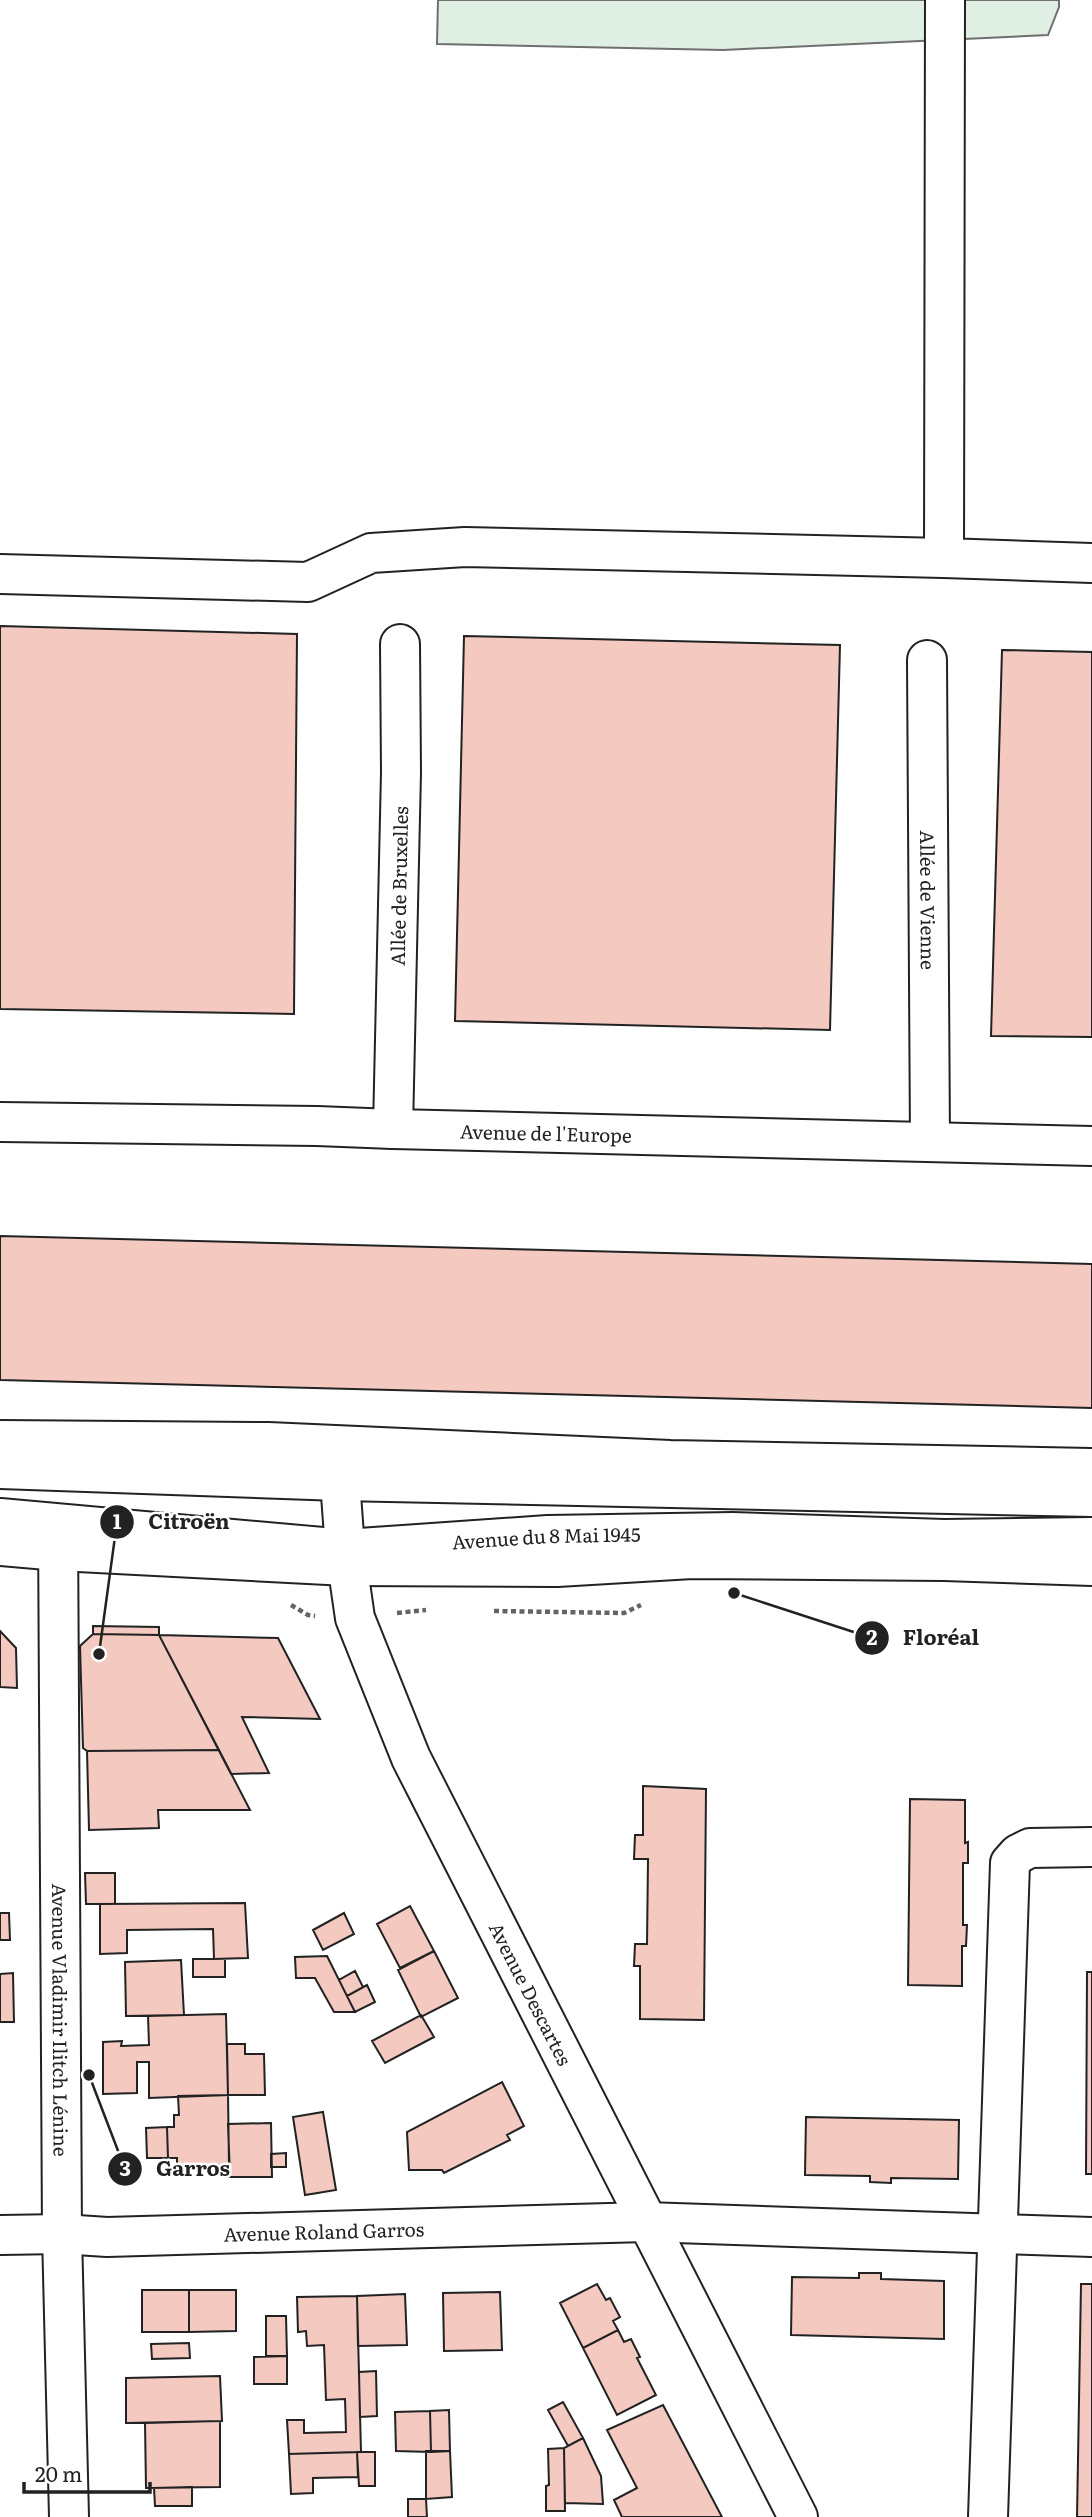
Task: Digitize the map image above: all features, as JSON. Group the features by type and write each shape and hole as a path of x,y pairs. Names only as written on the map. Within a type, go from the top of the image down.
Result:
{"street":[{"path":"944,558 945,0"},
{"path":"0,574 308,582 370,553 465,547 1092,563"},
{"name":"Allée de Bruxelles","path":"393,1129 401,772 400,643"},
{"name":"Allée de Vienne","path":"927,660 930,1141"},
{"name":"Avenue de l'Europe","path":"0,1122 317,1126 1092,1146"},
{"path":"0,1440 268,1442 339,1463 1092,1497"},
{"path":"0,1469 670,1460 1092,1468"},
{"name":"Avenue Descartes","path":"339,1463 346,1558 355,1618 411,1758 798,2517"},
{"name":"Avenue du 8 Mai 1945","path":"0,1518 59,1537 346,1558 548,1535 719,1532 944,1539 1092,1537"},
{"path":"0,1546 59,1537"},
{"name":"Avenue Vladimir Ilitch Lénine","path":"59,1537 62,2234 69,2517"},
{"path":"346,1558 557,1567 692,1559 944,1561 1092,1566"},
{"path":"988,2517 1010,1863 1018,1854 1030,1848 1092,1847"},
{"name":"Avenue Roland Garros","path":"0,2235 62,2234 107,2237 646,2222 1092,2237"}],"green space":[{"path":"438,0 1059,0 1059,7 1048,35 723,50 437,44"}],"building":[{"path":"0,626 297,634 294,1014 0,1009"},
{"path":"464,636 840,645 830,1030 455,1021"},
{"path":"1002,650 1092,652 1092,1037 991,1036"},
{"path":"0,1236 1092,1264 1092,1408 0,1380"},
{"path":"93,1626 159,1627 159,1635 93,1634"},
{"path":"0,1631 16,1648 17,1688 0,1687"},
{"path":"93,1634 159,1635 219,1750 87,1751 83,1748 80,1646"},
{"path":"159,1635 278,1638 320,1719 242,1717 269,1773 231,1774"},
{"path":"219,1750 250,1810 158,1810 159,1828 89,1830 87,1751"},
{"path":"643,1786 706,1789 704,2020 640,2019 640,1966 634,1966 635,1944 647,1944 648,1859 634,1859 635,1835 643,1835"},
{"path":"910,1799 965,1800 968,1863 963,1863 963,1925 967,1925 966,1946 962,1946 962,1986 908,1985"},
{"path":"85,1873 115,1873 115,1904 86,1904"},
{"path":"245,1903 248,1958 214,1959 213,1929 127,1930 127,1953 100,1954 100,1904"},
{"path":"410,1906 434,1951 400,1968 377,1924"},
{"path":"0,1913 9,1913 10,1940 0,1940"},
{"path":"344,1913 354,1934 323,1950 313,1930"},
{"path":"434,1951 458,1998 421,2017 398,1970"},
{"path":"327,1956 355,2012 334,2012 315,1978 296,1978 295,1957"},
{"path":"193,1959 225,1959 225,1977 193,1977"},
{"path":"181,1960 184,2015 126,2016 125,1962"},
{"path":"355,1971 363,1987 347,1996 339,1980"},
{"path":"1087,1972 1092,1972 1092,2174 1086,2174"},
{"path":"13,1973 14,2022 0,2022 0,1974"},
{"path":"367,1985 375,2002 355,2012 347,1996"},
{"path":"226,2014 228,2095 149,2098 149,2062 137,2062 137,2093 103,2094 103,2042 122,2041 121,2046 149,2045 148,2016"},
{"path":"421,2015 434,2037 385,2063 372,2041"},
{"path":"227,2044 245,2044 245,2054 264,2054 265,2095 228,2095"},
{"path":"502,2082 524,2126 507,2135 510,2140 444,2173 442,2170 409,2170 407,2132"},
{"path":"228,2095 229,2165 177,2166 177,2158 168,2158 167,2127 174,2127 174,2115 179,2115 178,2096"},
{"path":"323,2112 336,2190 305,2195 293,2117"},
{"path":"806,2117 959,2120 958,2179 891,2178 891,2183 870,2182 870,2176 805,2175"},
{"path":"271,2123 272,2177 230,2177 228,2124"},
{"path":"167,2127 168,2158 147,2158 146,2128"},
{"path":"286,2153 286,2167 271,2167 271,2154"},
{"path":"859,2273 881,2273 881,2279 944,2281 944,2339 791,2335 792,2277 859,2278"},
{"path":"597,2284 606,2300 610,2298 620,2317 613,2321 618,2330 583,2348 560,2303"},
{"path":"1081,2284 1092,2284 1092,2517 1077,2517"},
{"path":"142,2290 189,2290 189,2332 142,2332"},
{"path":"189,2290 236,2290 236,2331 189,2332"},
{"path":"500,2292 502,2350 444,2351 443,2293"},
{"path":"405,2294 407,2345 358,2346 357,2296"},
{"path":"357,2296 361,2452 289,2454 287,2420 304,2420 304,2433 346,2432 345,2399 326,2400 324,2345 307,2346 306,2331 298,2332 297,2297"},
{"path":"266,2316 286,2316 287,2356 266,2356"},
{"path":"618,2330 624,2342 631,2339 640,2357 637,2358 656,2395 617,2415 583,2348"},
{"path":"189,2343 190,2358 152,2359 151,2344"},
{"path":"287,2356 287,2384 254,2384 254,2357"},
{"path":"376,2371 377,2416 360,2417 359,2372"},
{"path":"220,2376 222,2421 126,2423 126,2378"},
{"path":"563,2402 583,2438 568,2446 548,2410"},
{"path":"663,2405 722,2517 622,2517 614,2500 637,2488 607,2430"},
{"path":"449,2410 450,2451 431,2452 430,2411"},
{"path":"430,2411 431,2452 396,2451 395,2412"},
{"path":"220,2421 220,2487 146,2488 145,2423"},
{"path":"583,2438 601,2476 603,2504 565,2503 564,2448"},
{"path":"564,2448 565,2511 546,2511 546,2486 549,2485 548,2449"},
{"path":"426,2451 450,2451 452,2497 426,2499"},
{"path":"357,2452 358,2477 313,2478 313,2493 291,2494 289,2454"},
{"path":"357,2452 375,2452 375,2486 359,2486"},
{"path":"192,2487 192,2506 155,2506 154,2488"},
{"path":"408,2499 426,2499 427,2517 408,2517"}],"place":[{"name":"Floréal","path":"734,1593"},
{"name":"Citroën","path":"99,1654"},
{"name":"Garros","path":"89,2075"}]}
